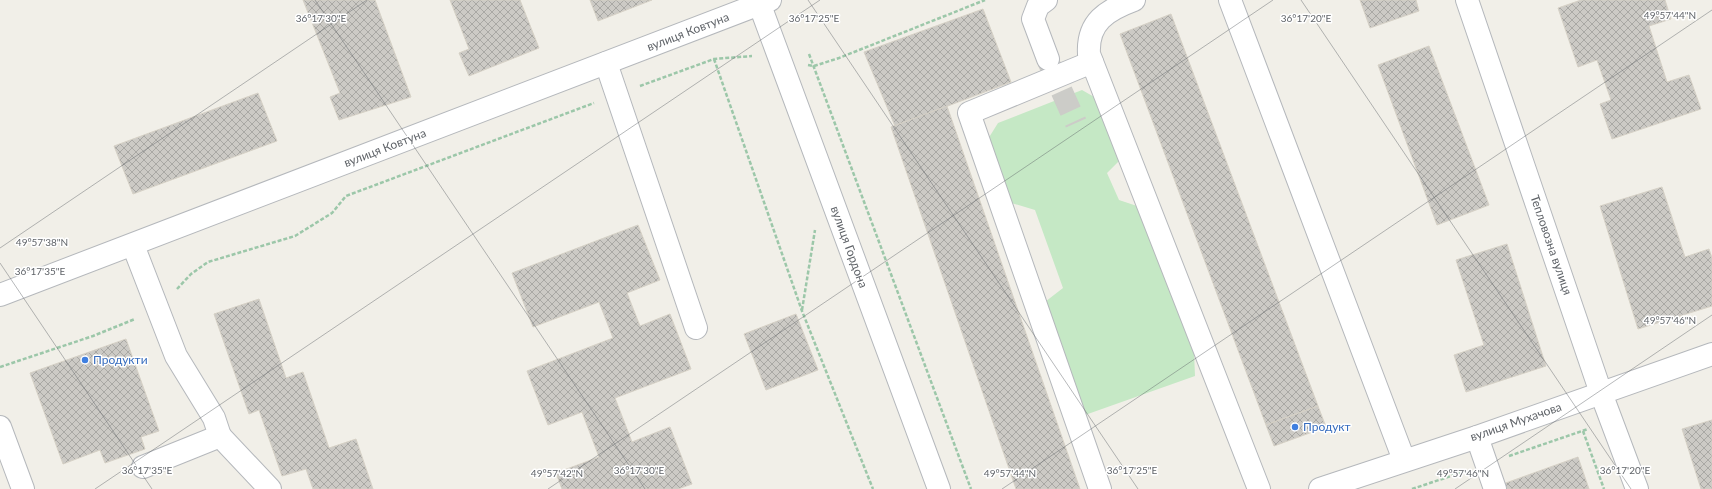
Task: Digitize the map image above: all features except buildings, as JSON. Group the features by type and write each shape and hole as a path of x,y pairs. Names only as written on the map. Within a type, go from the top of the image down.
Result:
{"street":[{"path":"1046,0 1038,6 1033,19 1048,59"},
{"path":"1134,0 1110,12 1095,24 1088,44 1092,62 1259,489"},
{"path":"1230,0 1404,460"},
{"name":"Тепловозна вулиця","path":"1467,0 1601,393 1637,489"},
{"name":"вулиця Гордона","path":"763,1 780,57 939,489"},
{"name":"вулиця Ковтуна","path":"0,295 606,64 763,1"},
{"path":"1092,62 969,113 1100,489"},
{"path":"606,64 696,328"},
{"path":"133,245 176,356 214,418 220,436 270,489"},
{"name":"вулиця Мухачова","path":"1320,489 1477,437 1712,354"},
{"path":"0,427 24,489"},
{"path":"143,467 220,436"},
{"path":"1477,437 1495,489"}],"path":[{"path":"0,367 93,336 158,310 191,274 208,262 295,236 332,214 346,196 617,95 714,59 760,56 780,57 814,66 985,0"},
{"path":"809,54 971,489"},
{"path":"714,59 802,311 873,489"},
{"path":"1583,431 1604,489"}],"green space":[{"path":"1082,90 1103,102 1120,160 1107,173 1119,200 1137,206 1194,352 1195,376 1085,415 1041,305 1063,288 1035,210 1008,202 988,139 998,123"}],"tunnel":[{"path":"1048,61 1076,123"}],"place":[{"name":"Продукти","path":"85,360"},
{"name":"Продукт","path":"1295,427"}]}
